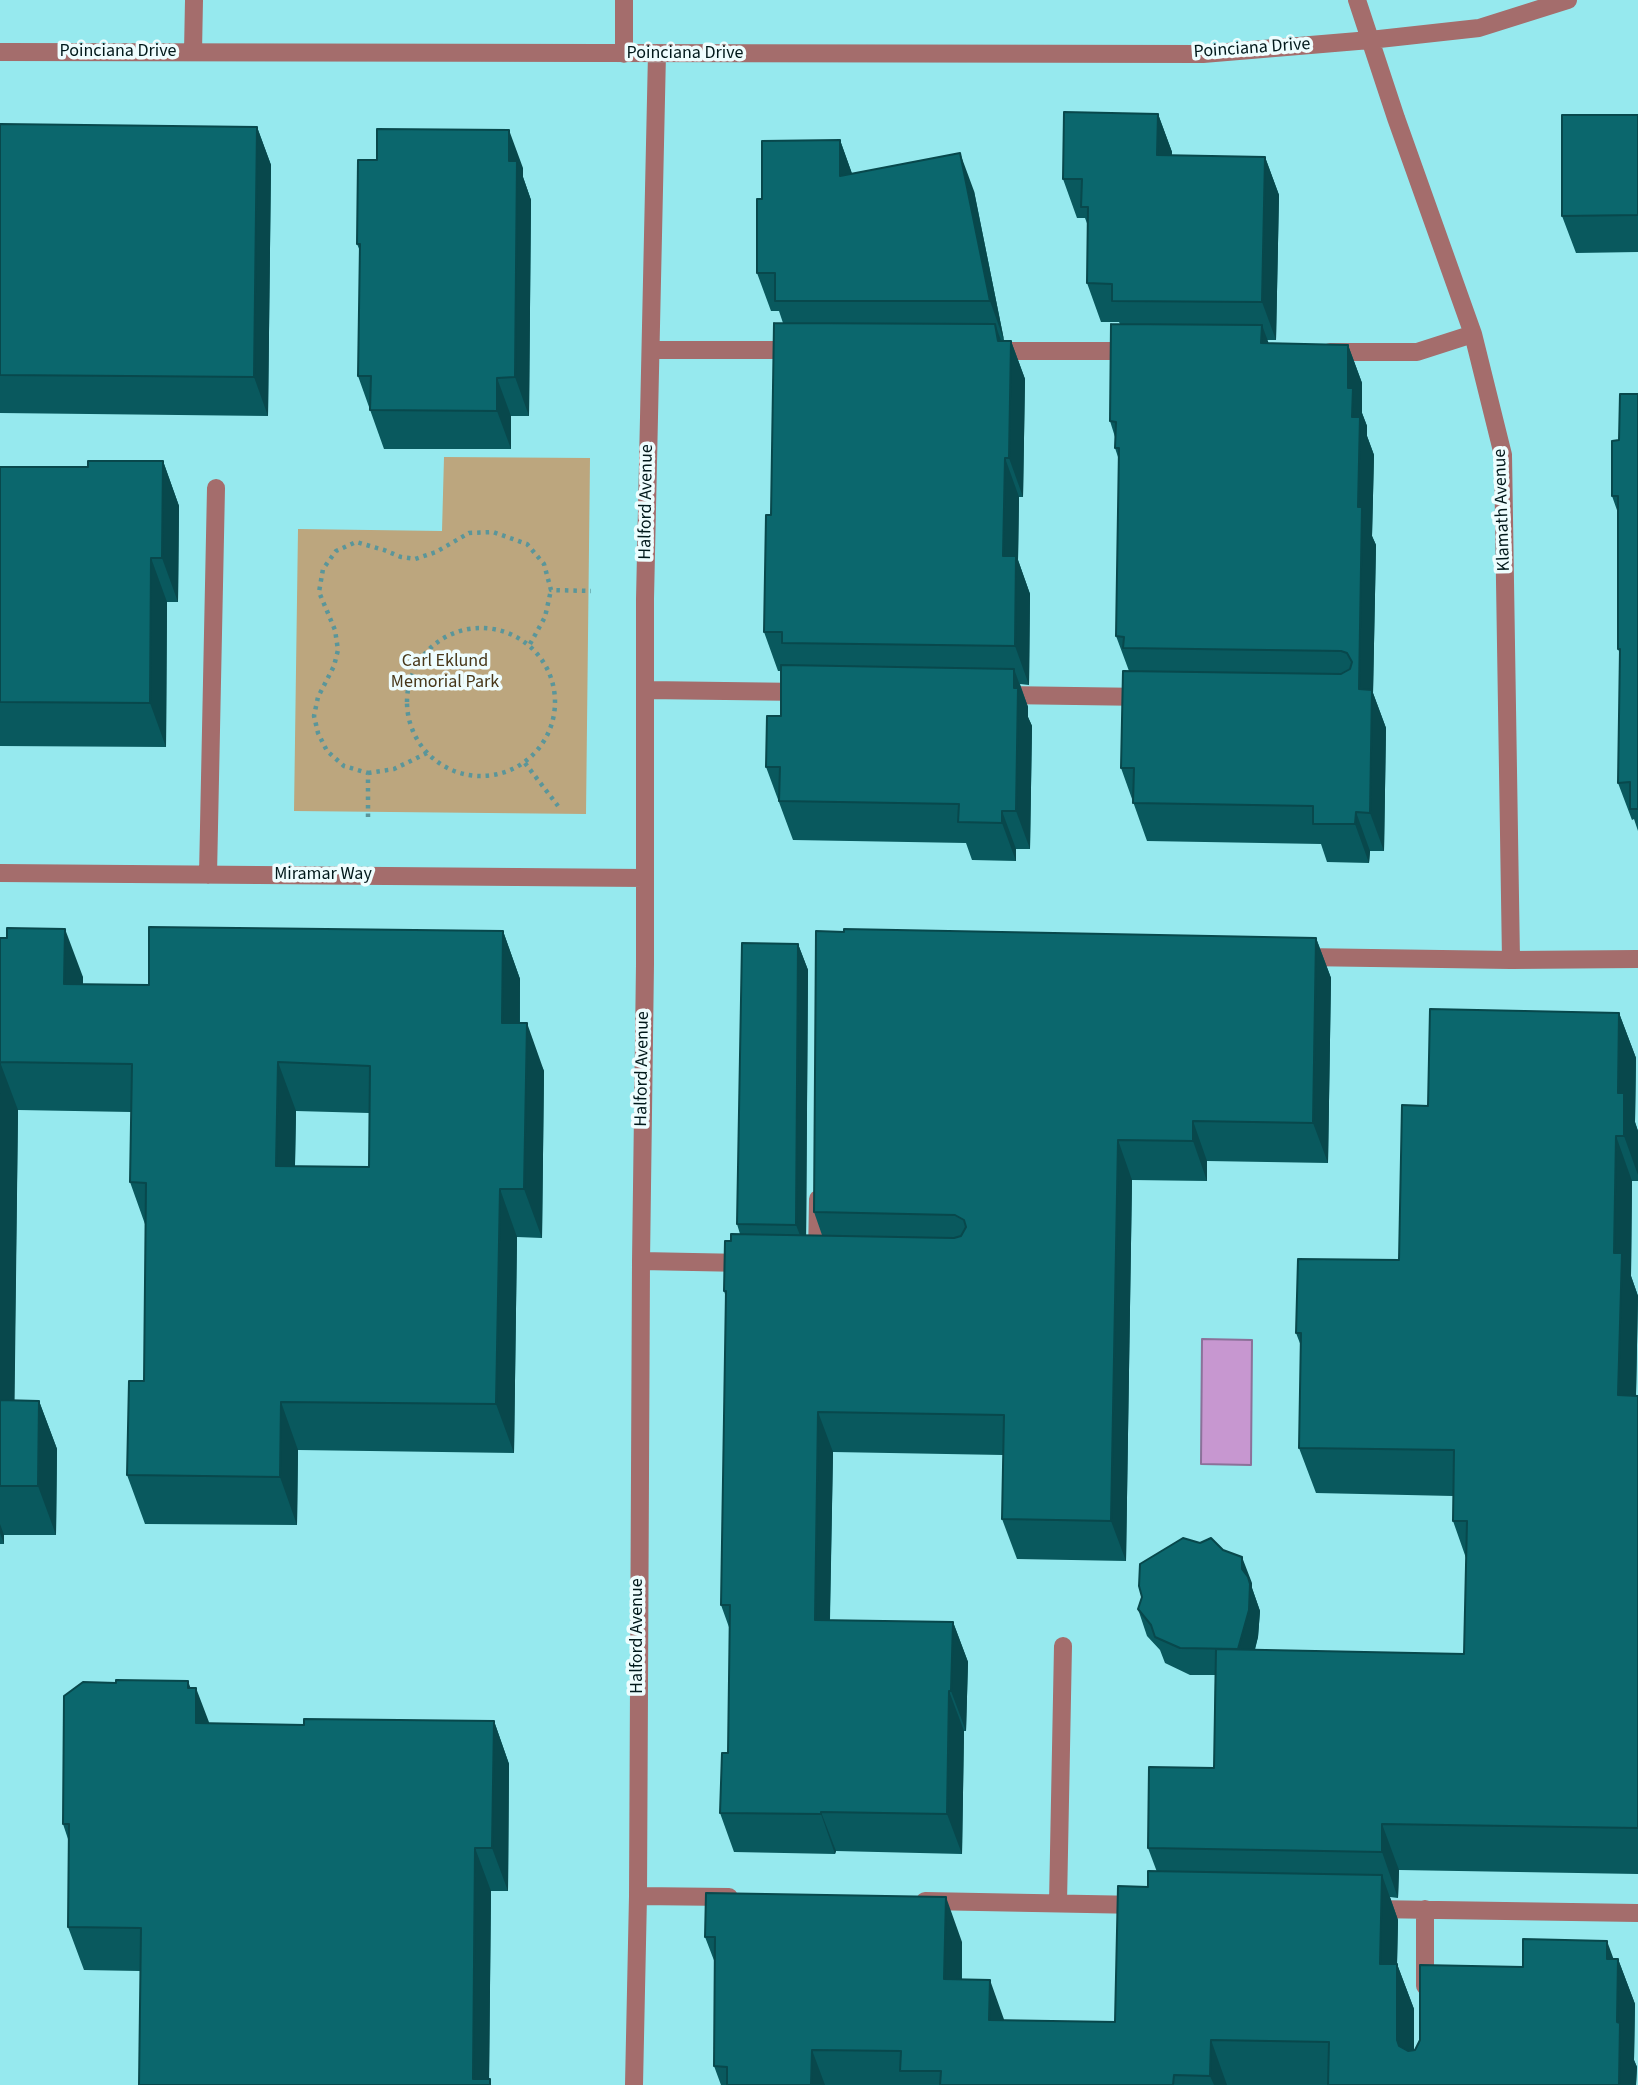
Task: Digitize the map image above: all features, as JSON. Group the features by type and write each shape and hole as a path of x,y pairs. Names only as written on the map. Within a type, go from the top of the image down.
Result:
{"street":[{"path":"193,52 194,0"},
{"path":"624,0 624,54"},
{"name":"Klamath Avenue","path":"1357,0 1473,334 1503,455 1511,960"},
{"name":"Poinciana Drive","path":"0,52 1203,54 1479,28 1568,0"},
{"name":"Halford Avenue","path":"634,2085 638,1896 645,586 657,53"},
{"path":"1319,352 1416,352 1473,334"},
{"path":"651,350 817,350"},
{"path":"970,351 1152,351"},
{"path":"208,874 216,488"},
{"path":"646,690 826,692"},
{"path":"979,695 1161,698"},
{"name":"Miramar Way","path":"0,873 645,878"},
{"path":"1290,957 1638,959"},
{"path":"817,1264 818,1182"},
{"path":"640,1261 762,1263"},
{"path":"1058,1903 1063,1646"},
{"path":"638,1896 740,1898"},
{"path":"906,1900 1153,1905"},
{"path":"1357,1908 1638,1913"},
{"path":"1425,1909 1425,2004"}],"path":[{"path":"427,754 394,769 368,773 344,766 327,751 318,733 314,716 318,697 334,666 338,650 335,630 319,592 323,569 336,551 356,542 415,559 436,552 469,533 493,531 527,544 544,564 551,590 545,617 530,644"},
{"path":"551,590 592,591"},
{"path":"478,627 503,630 530,644 541,657 552,678 556,701 552,723 543,744 525,762 508,771 486,776 464,774 444,767 427,754 412,733 406,710 407,685 416,662 433,644 454,632 478,627"},
{"path":"525,762 558,806"},
{"path":"368,773 368,817"}],"green space":[{"name":"Carl Eklund Memorial Park","path":"444,457 590,458 586,814 294,811 298,529 442,531"}],"shaded area":[{"path":"1202,1339 1252,1340 1251,1465 1201,1464"}],"building":[{"path":"1064,112 1158,114 1157,155 1265,157 1262,302 1112,301 1112,284 1087,283 1088,207 1081,207 1082,179 1063,179"},
{"path":"1562,115 1638,115 1638,215 1562,216"},
{"path":"0,124 257,127 254,377 0,375"},
{"path":"377,129 509,130 509,161 517,161 515,377 497,378 497,411 370,410 371,376 358,376 358,160 377,160"},
{"path":"840,140 840,176 960,153 990,301 775,301 775,273 757,273 757,199 762,199 762,141"},
{"path":"774,323 995,324 998,341 1011,341 1009,458 1005,458 1003,556 1016,556 1015,646 782,643 782,632 764,632 766,515 771,515"},
{"path":"1111,324 1262,325 1261,343 1348,345 1348,388 1353,388 1352,417 1360,417 1358,507 1362,507 1359,689 1372,690 1370,813 1356,812 1355,824 1313,824 1313,806 1133,803 1134,768 1121,768 1123,671 1341,674 1350,669 1352,662 1347,653 1341,651 1123,648 1124,637 1116,636 1119,448 1115,448 1116,422 1110,421"},
{"path":"1620,394 1638,394 1638,809 1630,809 1630,782 1618,783 1618,496 1612,496 1612,441 1619,440"},
{"path":"88,461 163,461 162,558 151,558 150,703 0,702 0,467 88,467"},
{"path":"781,665 1014,669 1014,688 1018,688 1016,811 1002,811 1002,823 958,822 959,804 779,801 780,767 766,767 767,716 781,716"},
{"path":"149,927 503,931 502,1023 527,1023 524,1189 500,1189 496,1404 281,1402 280,1477 127,1475 129,1381 144,1381 146,1183 130,1182 132,1064 0,1062 0,938 7,938 7,928 65,929 64,984 149,985","holes":["278,1062 370,1066 369,1167 276,1166"]},
{"path":"844,929 1316,938 1313,1123 1193,1121 1193,1141 1118,1140 1111,1521 1002,1519 1004,1415 818,1412 815,1620 953,1622 947,1814 720,1813 722,1753 728,1753 730,1605 721,1605 725,1241 731,1241 731,1234 954,1238 961,1236 966,1227 964,1220 955,1215 814,1212 816,931 844,932"},
{"path":"742,943 798,944 796,1225 737,1224"},
{"path":"1430,1009 1619,1013 1618,1093 1624,1093 1624,1136 1616,1136 1614,1253 1622,1253 1618,1395 1638,1396 1638,1828 1382,1824 1382,1852 1148,1848 1149,1767 1214,1768 1216,1649 1464,1654 1467,1521 1453,1521 1454,1450 1299,1448 1301,1333 1296,1333 1298,1259 1399,1260 1402,1105 1428,1106"},
{"path":"0,1400 39,1401 38,1486 0,1486"},
{"path":"1183,1538 1200,1543 1211,1538 1223,1550 1242,1557 1242,1569 1250,1584 1249,1610 1238,1649 1180,1648 1155,1637 1151,1625 1138,1609 1142,1597 1139,1586 1140,1564"},
{"path":"116,1680 188,1681 188,1688 196,1688 196,1723 304,1725 304,1719 494,1721 492,1848 475,1848 473,2079 490,2079 490,2085 139,2085 141,1928 68,1927 69,1824 63,1824 64,1696 83,1682 116,1683"},
{"path":"1148,1871 1382,1875 1380,1964 1397,1964 1397,2040 1399,2046 1408,2051 1415,2050 1420,2040 1420,1965 1523,1967 1523,1939 1607,1941 1607,1959 1618,1959 1619,2085 1328,2085 1329,2042 1211,2040 1210,2076 1174,2075 1173,2085 940,2085 941,2071 900,2071 901,2051 812,2050 811,2085 727,2085 727,2067 714,2066 715,1937 705,1937 706,1893 946,1897 944,1979 990,1980 989,2020 1115,2022 1118,1886 1148,1887"}]}
